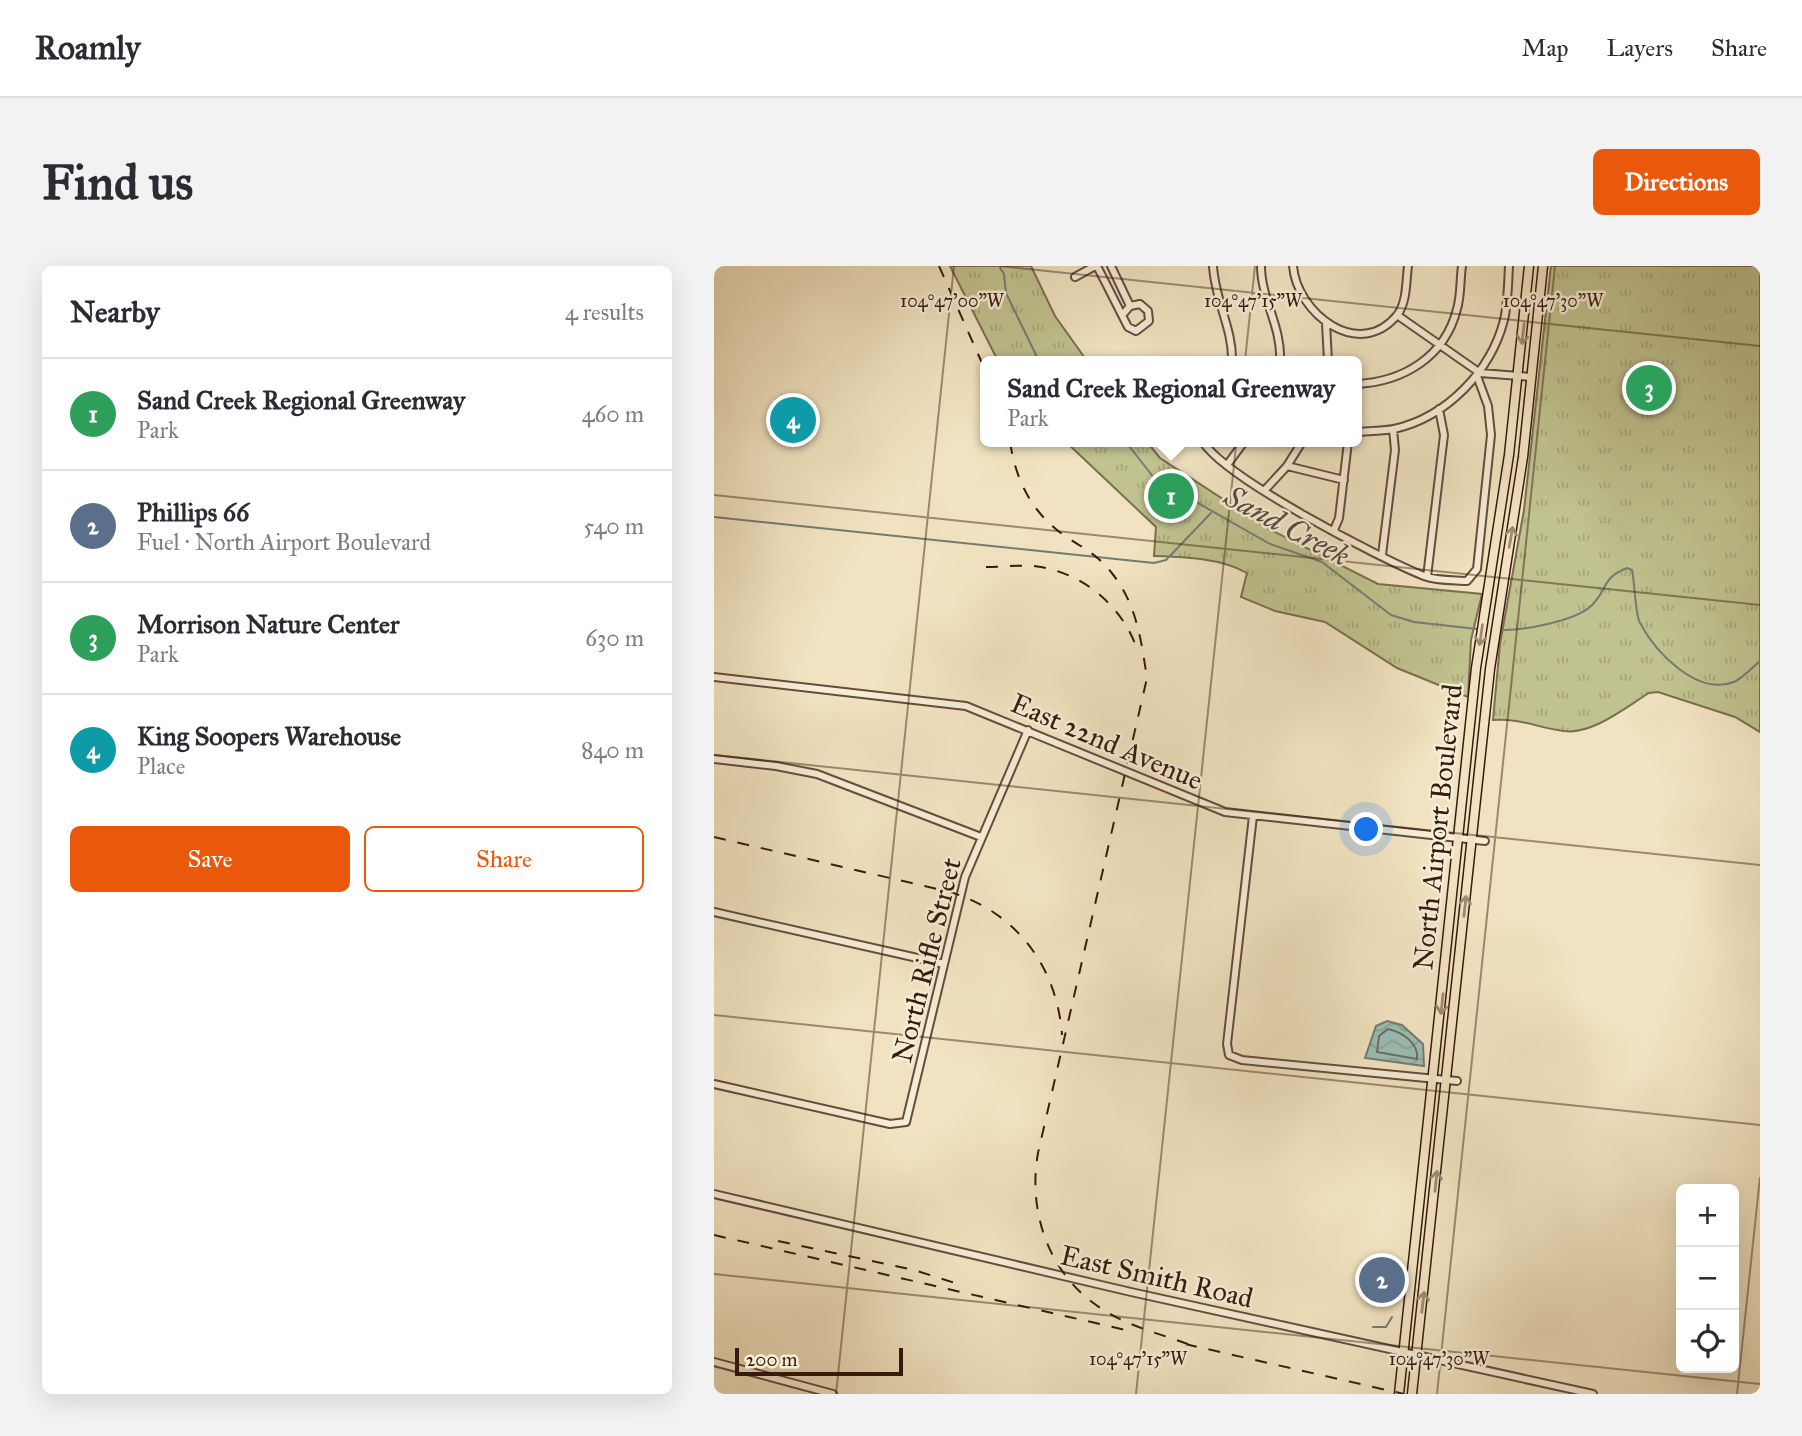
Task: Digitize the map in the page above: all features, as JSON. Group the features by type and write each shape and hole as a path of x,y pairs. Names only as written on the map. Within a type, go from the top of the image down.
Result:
{"main road":[{"name":"North Airport Boulevard","path":"1399,1394 1476,668 1509,455 1530,266"},
{"name":"North Airport Boulevard","path":"1412,1394 1490,669 1523,457 1543,266"}],"street":[{"path":"1075,277 1096,266 1117,308 1124,313 1128,327 1136,331 1146,325 1148,311 1140,304 1130,306 1124,313"},
{"path":"1111,266 1130,306"},
{"path":"1213,266 1214,292 1230,336 1232,356"},
{"path":"1261,266 1261,279 1278,330 1280,356"},
{"path":"1293,266 1294,281 1302,297 1326,323 1347,333 1366,332 1397,315 1402,304 1408,266"},
{"path":"1362,384 1375,383 1406,373 1422,364 1439,345 1457,308 1462,266"},
{"path":"1362,432 1393,429 1417,421 1439,409 1478,375 1504,318 1509,266"},
{"path":"1208,447 1227,465 1264,491 1382,555 1427,577 1467,581 1476,569 1491,435 1488,406 1478,375 1397,315"},
{"path":"1326,323 1328,356"},
{"path":"1478,375 1531,377"},
{"path":"1427,577 1444,435 1439,409"},
{"path":"1382,555 1395,450 1393,429"},
{"path":"1227,465 1240,447"},
{"path":"1264,491 1287,466 1299,447"},
{"path":"1334,530 1347,447"},
{"path":"1287,466 1344,480"},
{"name":"East 22nd Avenue","path":"714,677 951,702 980,710 1207,806 1253,816 1485,841"},
{"name":"North Rifle Street","path":"714,1084 890,1124 904,1124 914,1095 960,895 981,837 1028,730"},
{"path":"714,759 817,774 981,837"},
{"path":"1253,816 1228,1031 1229,1055 1242,1060 1457,1081"},
{"path":"714,912 944,964"},
{"name":"East Smith Road","path":"714,1194 1170,1301 1593,1394"},
{"path":"714,1362 833,1394"}],"green space":[{"path":"950,266 1031,266 1055,316 1083,356 995,356"},
{"path":"1551,266 1760,266 1760,732 1735,717 1658,692 1649,693 1597,724 1575,731 1555,730 1512,720 1493,720 1500,644 1524,510"},
{"path":"1071,447 1151,447 1160,458 1269,529 1378,584 1482,594 1471,640 1468,697 1397,668 1325,622 1275,611 1241,597 1247,573 1236,568 1202,559 1154,556 1156,527"}],"water":[{"path":"1387,1021 1402,1025 1423,1044 1424,1066 1365,1058 1376,1026"}],"waterway":[{"name":"Sand Creek","path":"999,266 1004,274 1006,293 1037,356"},
{"name":"Sand Creek","path":"1130,447 1154,478 1270,544 1322,562 1391,615 1414,622 1477,629"},
{"path":"714,517 1154,563 1166,560 1211,513"},
{"name":"Sand Creek","path":"1500,630 1548,624 1573,616 1591,606 1609,580 1627,568 1632,570 1640,623 1656,647 1679,669 1706,683 1720,685 1734,682 1760,661"},
{"path":"1373,1327 1386,1327 1392,1317"}],"railway":[{"path":"939,266 980,358"},
{"path":"1011,447 1021,483 1043,517 1101,561 1120,584 1136,623 1147,678 1038,1153 1036,1200 1040,1222 1047,1244 1058,1264 1088,1299 1127,1323 1193,1346"},
{"path":"986,567 1034,566 1073,577 1101,596 1113,608 1132,636 1138,652"},
{"path":"714,837 950,892 974,901 995,913 1029,945 1052,986 1062,1035"},
{"path":"714,1235 1130,1331"},
{"path":"778,1241 914,1270 955,1283"},
{"path":"1185,1344 1404,1394"}],"place":[{"name":"Morrison Nature Center","path":"1649,388"},
{"name":"King Soopers Warehouse","path":"793,420"},
{"name":"Sand Creek Regional Greenway","path":"1171,496"},
{"name":"Phillips 66","path":"1382,1280"}]}
